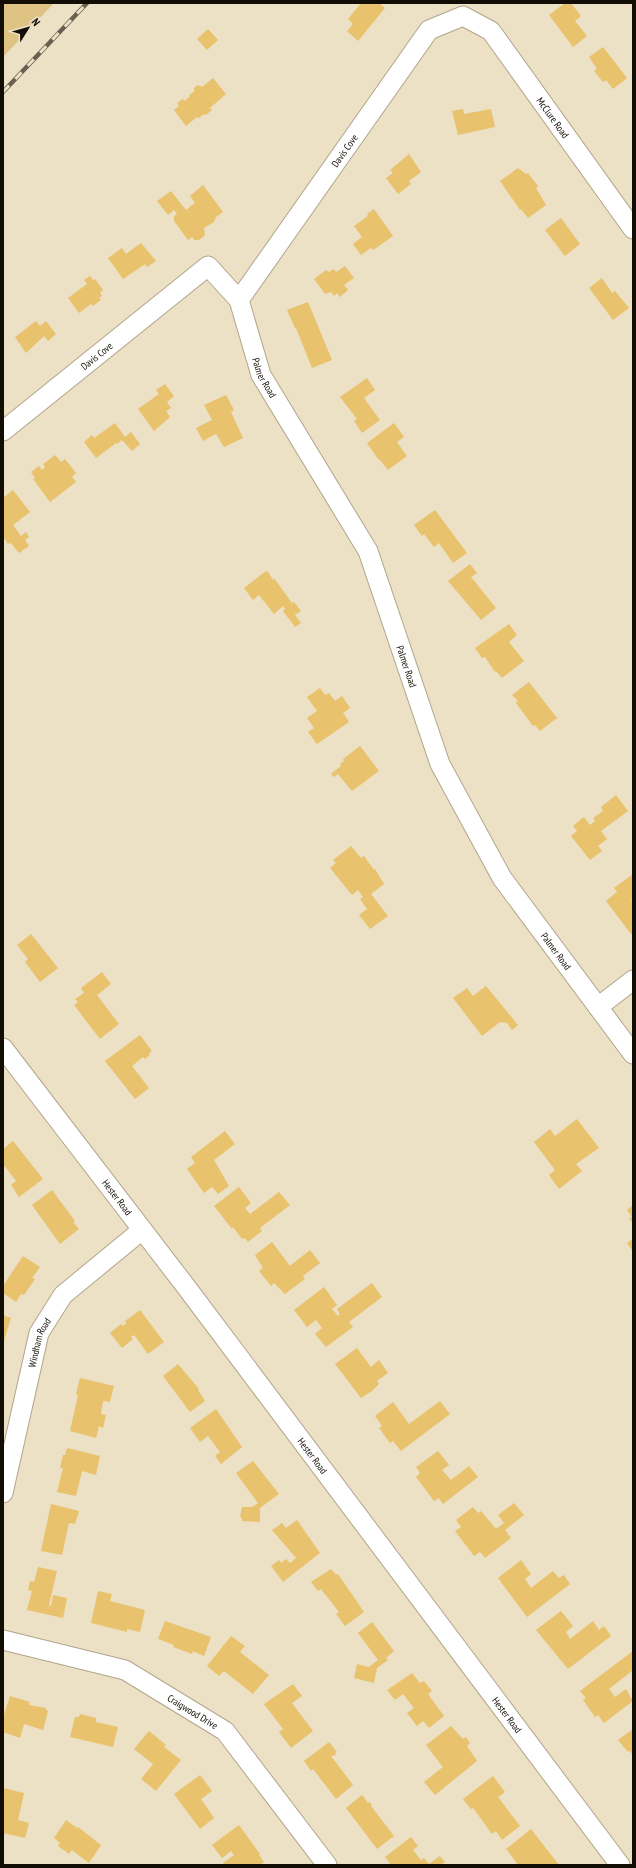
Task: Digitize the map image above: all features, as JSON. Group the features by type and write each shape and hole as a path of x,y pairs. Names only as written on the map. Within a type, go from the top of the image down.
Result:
{"street":[{"name":"McClure Road","path":"463,16 491,31 633,229"},
{"name":"Davis Cove","path":"238,300 428,30 463,16"},
{"name":"Davis Cove","path":"3,431 208,266"},
{"name":"Palmer Road","path":"208,266 238,300 261,375 368,551 440,764 502,878 633,1054"},
{"path":"598,1007 633,980"},
{"name":"Hester Road","path":"3,1048 187,1288 620,1865"},
{"name":"Windham Road","path":"3,1493 39,1333 63,1295 142,1230"},
{"name":"Craigwood Drive","path":"3,1640 125,1670 225,1731 327,1865"}],"shaded area":[{"path":"3,3 54,3 3,57"}],"building":[{"path":"361,3 379,3 385,8 358,41 347,31 353,24 348,19"},
{"path":"565,3 571,3 581,16 575,21 587,36 573,47 549,15"},
{"path":"208,29 218,40 207,50 197,39"},
{"path":"603,47 627,78 613,89 606,80 603,82 594,71 597,69 589,57"},
{"path":"213,78 226,94 210,108 212,110 206,115 204,114 199,118 197,117 186,126 174,110 179,106 177,103 183,99 185,101 190,96 189,95 194,92 194,88 198,85 202,87"},
{"path":"463,109 464,114 491,109 495,127 458,135 452,111"},
{"path":"409,154 421,172 409,181 411,184 398,194 386,178 393,173 390,170"},
{"path":"518,168 526,174 528,173 538,186 536,188 546,205 528,218 521,209 520,210 500,181"},
{"path":"203,185 223,212 216,217 214,222 204,228 205,235 199,240 194,240 192,237 188,240 174,221 174,216 177,214 174,210 168,215 157,201 171,191 186,210 190,207 190,205 191,206 195,203 190,196"},
{"path":"374,209 393,236 373,250 371,248 361,255 353,244 362,237 354,226 368,216 367,214"},
{"path":"561,218 580,244 565,256 545,230"},
{"path":"141,243 156,261 147,267 145,264 123,279 108,258 122,248 126,254"},
{"path":"345,266 354,278 344,285 348,290 340,297 337,293 334,296 331,292 325,294 314,279 326,270 329,272 334,269 336,272"},
{"path":"90,276 93,280 95,279 103,290 100,293 102,296 99,298 101,300 93,306 91,304 79,313 68,298 87,284 84,280"},
{"path":"602,278 612,293 615,291 629,308 613,320 589,288"},
{"path":"308,302 332,360 312,368 287,310"},
{"path":"36,321 40,326 46,321 56,334 48,341 44,336 26,353 15,337"},
{"path":"367,378 375,390 364,398 380,420 362,433 354,421 357,419 340,397"},
{"path":"165,384 174,396 167,402 171,408 166,411 170,417 154,431 138,409 159,394 156,390"},
{"path":"226,395 234,410 231,412 243,438 224,447 216,434 203,441 196,428 212,420 204,405"},
{"path":"115,423 125,437 131,432 140,444 132,451 122,440 96,458 84,442 92,435 94,438"},
{"path":"394,423 404,437 397,442 407,456 388,470 367,443"},
{"path":"55,455 61,462 65,459 76,473 72,477 76,482 50,502 33,479 35,478 31,472 39,466 42,470 45,467 43,464"},
{"path":"13,490 30,512 13,525 21,536 26,532 29,537 25,540 29,546 19,553 11,543 8,544 5,539 3,540 3,498"},
{"path":"435,510 467,553 453,563 439,543 434,547 424,534 422,536 414,525"},
{"path":"470,564 477,573 471,577 496,608 481,620 448,581"},
{"path":"266,571 273,580 274,578 292,603 294,602 301,611 295,615 301,623 295,627 283,611 285,609 283,606 274,614 259,595 253,600 244,588"},
{"path":"509,624 517,635 509,642 524,661 502,678 496,671 495,672 485,657 482,658 475,648"},
{"path":"529,682 557,718 540,731 535,725 533,726 516,703 518,701 512,695"},
{"path":"320,688 325,695 329,693 335,701 342,696 350,708 343,713 349,722 317,744 308,732 314,728 307,718 317,711 307,697"},
{"path":"360,746 379,771 352,791 338,774 334,777 331,774 341,766 340,764 344,761 343,759"},
{"path":"616,795 628,811 601,831 607,839 598,846 602,851 590,860 571,836 577,831 573,826 584,817 590,825 595,821 593,818 603,811 601,807"},
{"path":"351,846 361,858 364,856 374,870 375,869 384,884 371,894 388,916 370,929 359,915 367,909 360,899 363,897 358,890 352,895 330,868 336,863 333,860"},
{"path":"633,874 633,897 631,899 633,902 633,933 631,934 606,901 617,892 614,888"},
{"path":"31,934 58,968 40,982 25,962 28,959 17,945"},
{"path":"102,972 111,984 97,995 119,1024 100,1039 74,1005 78,1002 75,999 84,993 81,988"},
{"path":"486,986 518,1025 512,1030 507,1023 500,1022 482,1036 453,998 467,988 473,996"},
{"path":"140,1035 152,1051 145,1059 143,1057 132,1066 149,1088 135,1099 105,1061"},
{"path":"577,1119 599,1148 576,1164 582,1171 559,1189 549,1175 555,1170 534,1142 550,1129 555,1136"},
{"path":"225,1131 235,1144 214,1160 229,1186 218,1194 212,1187 204,1193 187,1169 195,1163 191,1157"},
{"path":"13,1141 43,1179 19,1197 11,1185 16,1181 3,1164 3,1149"},
{"path":"239,1187 251,1203 245,1208 250,1214 279,1192 290,1205 260,1228 262,1231 248,1242 245,1238 242,1239 233,1227 232,1229 214,1206"},
{"path":"52,1190 75,1221 73,1222 79,1229 60,1244 32,1205"},
{"path":"633,1205 633,1224 629,1218 632,1217 627,1210"},
{"path":"633,1239 633,1252 627,1243"},
{"path":"272,1242 290,1266 310,1250 320,1263 303,1276 305,1279 285,1294 274,1283 271,1286 259,1271 263,1268 255,1255"},
{"path":"23,1256 40,1267 32,1278 35,1279 24,1295 21,1294 16,1302 3,1293 3,1286"},
{"path":"372,1283 382,1297 349,1322 353,1327 326,1347 315,1334 322,1328 316,1320 307,1327 294,1310 324,1287 337,1305 332,1309 338,1316 340,1314 337,1309"},
{"path":"140,1310 164,1342 148,1354 134,1335 131,1337 133,1339 122,1348 110,1333 121,1324 123,1326 126,1323 125,1321"},
{"path":"3,1315 11,1318 3,1344"},
{"path":"357,1348 371,1367 379,1360 388,1373 377,1381 379,1384 372,1391 361,1398 335,1364"},
{"path":"178,1364 199,1389 198,1390 205,1401 190,1412 163,1376"},
{"path":"80,1378 114,1386 110,1402 103,1401 101,1414 106,1415 103,1428 99,1426 96,1438 70,1431"},
{"path":"440,1401 450,1414 401,1451 393,1441 390,1443 379,1428 382,1426 375,1416 393,1402 409,1424"},
{"path":"216,1409 242,1447 221,1464 215,1456 220,1452 208,1436 200,1442 190,1428"},
{"path":"67,1448 100,1456 96,1475 82,1471 76,1496 57,1492 63,1468 60,1468 63,1455 65,1455"},
{"path":"438,1451 449,1465 442,1470 451,1480 469,1466 478,1477 443,1504 439,1498 434,1501 416,1477 420,1473 416,1467"},
{"path":"253,1461 279,1494 260,1508 260,1522 242,1521 242,1518 240,1517 242,1507 252,1507 258,1503 236,1473"},
{"path":"514,1503 524,1515 505,1530 511,1538 485,1558 480,1552 474,1556 455,1531 461,1527 456,1520 473,1507 478,1513 481,1511 496,1529 504,1523 498,1515"},
{"path":"51,1504 79,1511 75,1524 69,1523 62,1555 41,1551"},
{"path":"297,1520 320,1553 283,1582 271,1566 279,1560 281,1563 286,1559 290,1563 296,1558 272,1530 282,1523 286,1528"},
{"path":"521,1560 531,1574 525,1579 531,1588 553,1571 559,1578 564,1575 570,1584 527,1617 498,1578"},
{"path":"38,1567 57,1571 49,1605 51,1606 53,1595 67,1598 63,1618 27,1610 32,1591 28,1590 30,1581 34,1582"},
{"path":"331,1569 336,1575 338,1574 364,1612 345,1626 336,1614 339,1612 321,1589 318,1591 311,1582"},
{"path":"98,1591 112,1594 110,1601 145,1610 140,1632 127,1629 127,1632 91,1623"},
{"path":"561,1611 573,1626 566,1632 570,1639 593,1621 599,1630 604,1626 611,1636 568,1669 536,1630"},
{"path":"165,1621 211,1637 204,1656 193,1651 192,1654 173,1647 174,1645 158,1639"},
{"path":"372,1622 394,1651 386,1658 388,1660 377,1668 374,1683 354,1678 357,1664 369,1667 378,1660 358,1633"},
{"path":"231,1636 245,1646 240,1652 269,1675 253,1694 224,1671 219,1676 207,1666"},
{"path":"633,1651 633,1670 609,1689 615,1697 626,1689 633,1701 604,1723 598,1715 595,1717 583,1700 586,1698 580,1691"},
{"path":"412,1673 420,1683 424,1681 432,1691 428,1694 444,1716 429,1728 423,1721 417,1726 407,1713 414,1708 403,1694 395,1700 387,1690"},
{"path":"293,1684 302,1696 292,1703 313,1731 291,1748 279,1732 283,1729 264,1704"},
{"path":"10,1696 30,1702 29,1705 46,1708 48,1711 43,1730 24,1724 20,1738 3,1732 3,1718"},
{"path":"80,1714 96,1718 96,1722 118,1727 113,1747 70,1737 75,1717 79,1717"},
{"path":"451,1726 463,1739 466,1737 470,1743 467,1746 477,1761 435,1795 424,1782 443,1767 426,1745"},
{"path":"633,1729 633,1755 630,1751 628,1752 618,1740"},
{"path":"149,1731 166,1745 164,1747 181,1760 156,1791 141,1779 153,1764 134,1749"},
{"path":"329,1742 337,1752 335,1753 336,1755 331,1756 353,1785 336,1799 313,1769 311,1771 304,1761"},
{"path":"200,1775 212,1791 201,1799 214,1818 200,1829 174,1794"},
{"path":"493,1776 505,1792 498,1797 520,1826 502,1840 496,1831 492,1834 473,1808 471,1809 463,1799"},
{"path":"3,1788 24,1793 18,1820 29,1823 25,1838 3,1833"},
{"path":"362,1795 368,1803 370,1802 372,1805 371,1806 394,1836 377,1849 346,1808"},
{"path":"66,1820 77,1828 78,1827 101,1845 89,1863 72,1850 69,1854 58,1846 60,1843 54,1838"},
{"path":"239,1825 260,1854 259,1855 264,1862 260,1865 225,1865 223,1863 234,1855 231,1851 222,1858 212,1845"},
{"path":"531,1829 559,1865 515,1865 517,1863 506,1849"},
{"path":"411,1837 418,1846 413,1850 421,1860 424,1858 429,1864 440,1856 445,1862 441,1865 391,1865 385,1857"}],"railway":[{"path":"3,92 87,3"}]}
